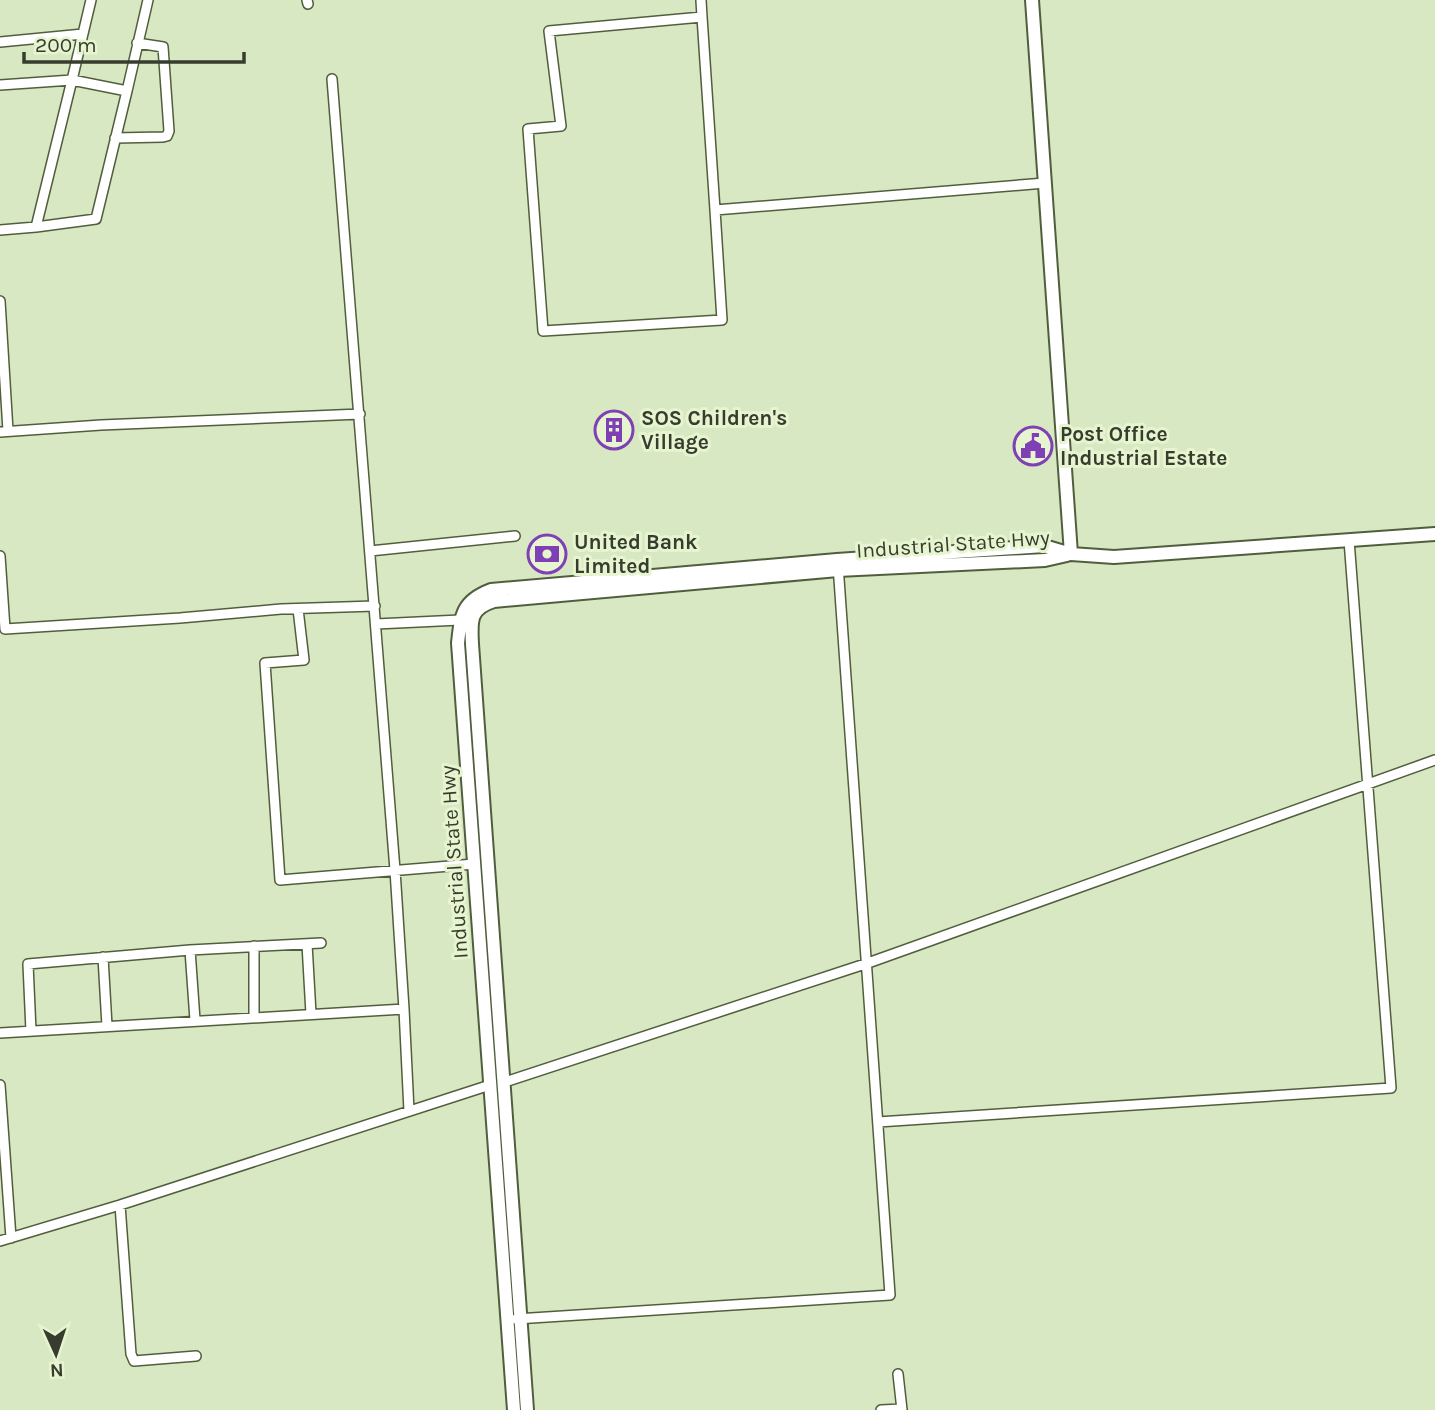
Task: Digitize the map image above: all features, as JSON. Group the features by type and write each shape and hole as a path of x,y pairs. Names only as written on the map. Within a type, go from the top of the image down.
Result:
{"main road":[{"path":"1032,0 1071,554"},
{"name":"Industrial State Hwy","path":"527,1410 495,1153 458,643 460,620 470,601 491,590 838,565 1045,560 1071,554 1114,557 1435,534"},
{"name":"Industrial State Hwy","path":"514,1410 509,1151 471,622 478,608 494,601 838,565"},
{"path":"485,1018 500,1017"},
{"path":"495,1153 509,1151"}],"street":[{"path":"36,227 91,0"},
{"path":"0,230 96,219 148,0"},
{"path":"701,0 722,320 542,331 528,129 561,126 549,31 702,17"},
{"path":"0,42 83,34"},
{"path":"116,138 163,137 167,136 169,131 163,47 137,43"},
{"path":"332,79 395,870 409,1111"},
{"path":"0,85 72,80 127,91"},
{"path":"715,210 1045,183"},
{"path":"0,301 4,432 360,414"},
{"path":"370,551 515,537"},
{"path":"878,1122 1391,1088 1349,540"},
{"path":"0,556 5,629 375,606"},
{"path":"514,1319 890,1295 838,565"},
{"path":"298,609 304,660 265,663 280,880 474,864"},
{"path":"376,624 460,620"},
{"path":"505,1082 866,964 1435,760"},
{"path":"31,1031 28,964 190,950 321,943"},
{"path":"307,944 311,1014"},
{"path":"254,946 254,1017"},
{"path":"190,950 195,1020"},
{"path":"103,957 107,1026"},
{"path":"0,1033 404,1009"},
{"path":"0,1085 4,1204 11,1238"},
{"path":"0,1241 120,1205 490,1085"},
{"path":"120,1205 131,1354 134,1360 196,1356"},
{"path":"881,1410 902,1409 898,1374"}],"place":[{"name":"SOS Children's Village","path":"614,430"},
{"name":"Post Office Industrial Estate","path":"1033,446"},
{"name":"United Bank Limited","path":"547,554"}]}
